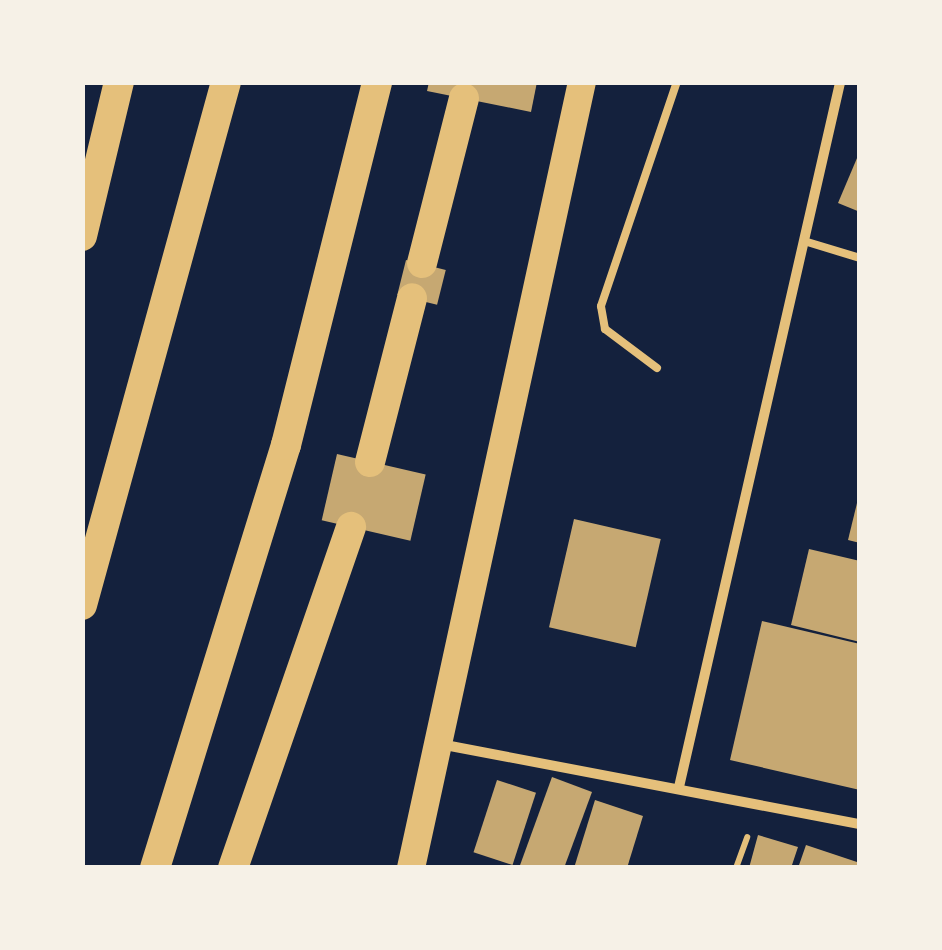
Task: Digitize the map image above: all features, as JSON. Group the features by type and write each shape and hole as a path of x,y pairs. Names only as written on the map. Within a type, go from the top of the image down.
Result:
{"highway":[{"path":"82,236 119,82"},
{"path":"82,605 226,82"},
{"path":"155,868 286,445 377,82"},
{"path":"412,868 445,744 582,82"},
{"path":"422,263 464,98"},
{"path":"370,462 412,298"},
{"path":"233,868 350,527"}],"street":[{"path":"679,788 840,84"},
{"path":"445,744 860,824"}],"lane":[{"path":"657,368 605,328 601,306 677,82"},
{"path":"804,242 860,258"}],"building":[{"path":"429,82 537,82 531,112 427,91"},
{"path":"860,151 860,212 838,203"},
{"path":"406,260 446,270 437,305 397,295"},
{"path":"337,454 426,474 410,541 322,520"},
{"path":"860,499 860,543 848,540"},
{"path":"574,519 661,539 636,647 549,627"},
{"path":"809,549 860,561 860,642 791,625"},
{"path":"762,621 860,644 860,790 730,760"},
{"path":"552,777 592,792 564,868 519,868"},
{"path":"497,780 536,793 513,865 474,852"},
{"path":"595,800 643,816 627,868 574,868"},
{"path":"758,835 798,847 791,868 749,868"},
{"path":"806,845 860,863 860,868 798,868"}]}
